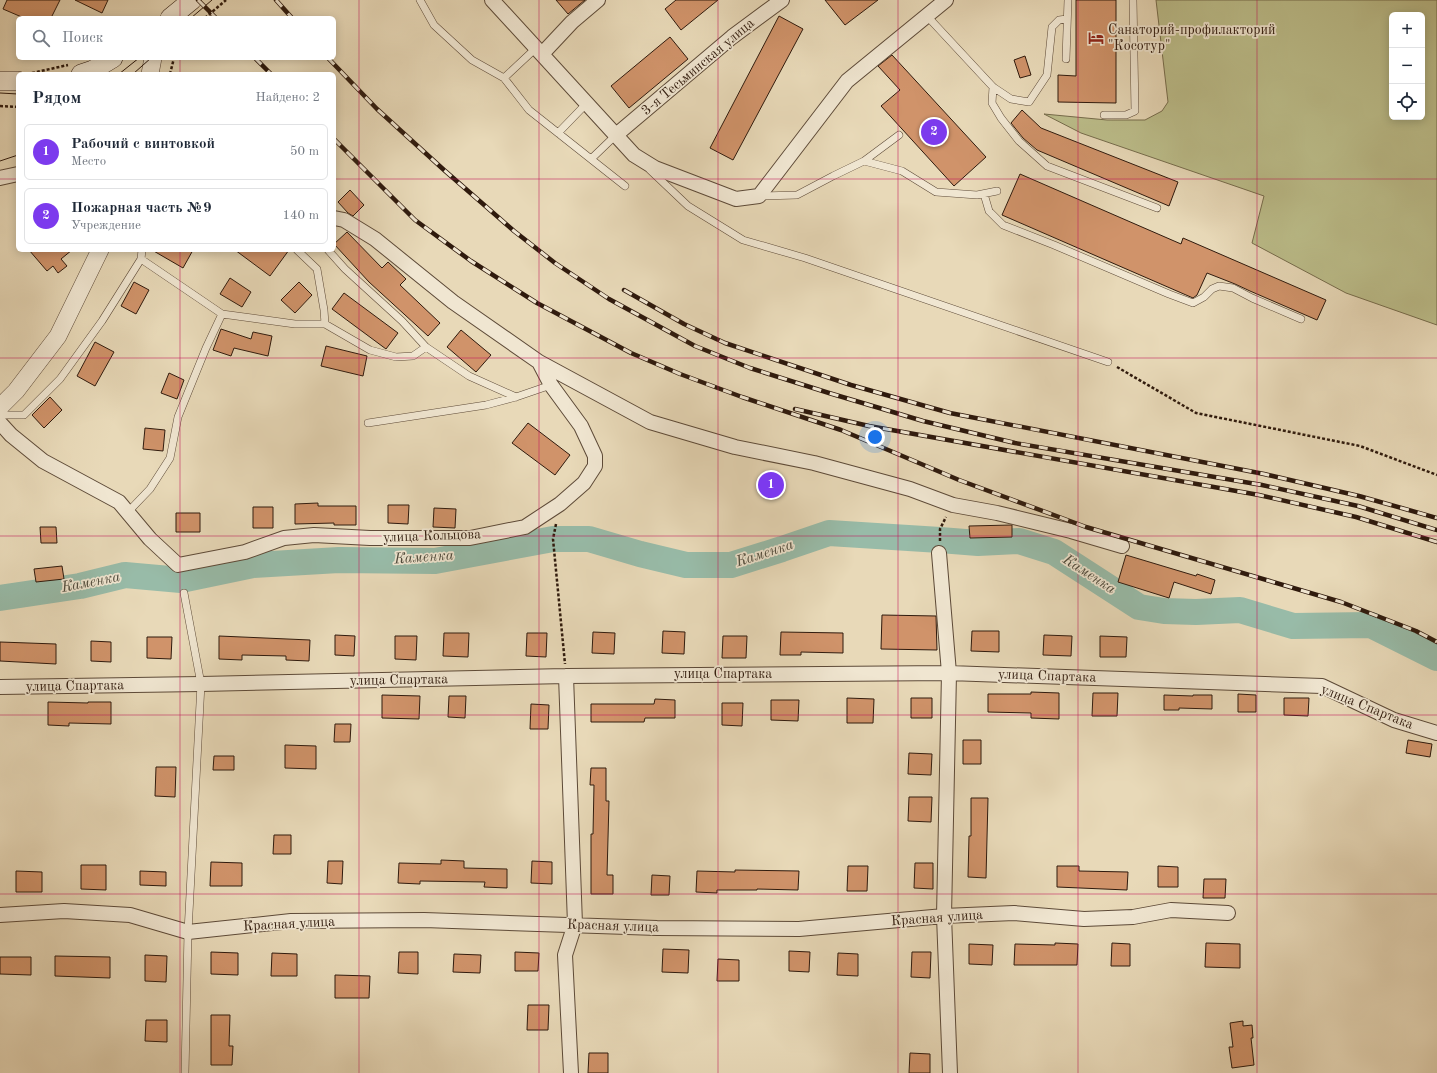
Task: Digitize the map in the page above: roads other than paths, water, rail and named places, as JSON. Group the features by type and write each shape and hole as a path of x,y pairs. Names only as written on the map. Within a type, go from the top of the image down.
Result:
{"main road":[{"path":"172,16 192,0"},
{"path":"78,68 93,70 110,60"},
{"path":"0,81 16,81"}],"street":[{"path":"492,0 634,155 655,168 736,199 759,196 848,82 946,0"},
{"path":"539,51 598,0"},
{"name":"3-я Тесьминская улица","path":"616,135 732,37 782,0"},
{"path":"150,72 153,60"},
{"path":"0,178 16,174"},
{"name":"улица Кольцова","path":"0,423 11,435 43,461 119,502 150,539 178,565 246,552 284,538 314,535 370,538 470,538 525,528 560,504 584,483 595,466 595,456 581,426 551,385 539,362 453,302 375,239 344,220 336,218"},
{"path":"0,407 16,391 58,336 99,252"},
{"path":"539,362 650,422 735,447 814,463 895,485 953,505 997,513 1071,531 1122,546"},
{"path":"0,396 16,391"},
{"path":"939,553 949,673 944,916 950,1073"},
{"name":"улица Спартака","path":"0,687 566,676 949,673 1322,686 1394,720 1437,732"},
{"path":"566,676 575,924 565,954 571,1073"},
{"name":"Красная улица","path":"0,915 64,911 130,915 188,932 291,921 424,920 688,929 800,929 944,916 1014,913 1084,919 1133,917 1171,910 1228,913"}],"lane":[{"path":"420,0 434,24 472,60 504,78 529,110 624,186"},
{"path":"1066,58 1068,0"},
{"path":"1104,115 1126,115 1135,111 1133,0"},
{"path":"927,16 993,87 1011,99 1029,102 1047,76 1052,27 1059,20 1067,19"},
{"path":"504,78 539,51"},
{"path":"993,87 992,103 1002,118 1019,142 1047,166 1157,208"},
{"path":"558,133 587,103"},
{"path":"591,159 616,135"},
{"path":"759,196 797,196 864,161 899,135"},
{"path":"634,155 688,206 744,240 804,258 1108,362"},
{"path":"864,161 902,171 936,192 977,195 997,191"},
{"path":"984,194 989,211 1003,225 1054,244 1169,294 1193,303 1204,297 1212,289 1219,286 1233,288 1252,298 1301,319"},
{"path":"0,415 24,415 60,379 102,321 141,259 142,252"},
{"path":"299,252 317,269 325,324"},
{"path":"330,252 345,269 402,321 426,347 470,376 516,397"},
{"path":"141,259 222,314 295,324 325,324 370,350 396,357 413,356 426,347"},
{"path":"128,512 150,490 170,458 178,417 206,348 222,314"},
{"path":"368,423 486,405 551,385"},
{"path":"184,593 201,684 188,932 185,1073"}],"waterway":[{"name":"Каменка","path":"0,598 80,586 125,575 181,580 253,565 339,560 435,561 553,539 589,539 640,554 686,565 731,565 829,533 978,543 1019,541 1054,552 1139,607 1164,611 1196,612 1240,610 1293,626 1371,625 1437,658"}],"tram line":[{"path":"193,16 212,0"},
{"path":"122,72 136,60"},
{"path":"135,72 149,60"},
{"path":"0,93 16,94"},
{"path":"0,161 16,156"}],"railway":[{"path":"198,0 214,16"},
{"path":"276,0 290,16"},
{"path":"257,60 269,72"},
{"path":"330,60 377,109 514,231 555,263 609,299 695,346 750,368 923,421 1015,443 1262,485 1358,506 1437,530"},
{"path":"336,141 415,220 471,261 537,303 631,353 680,374 742,397 841,430 959,480 1086,527 1341,602 1416,631 1437,642"},
{"path":"624,290 684,324 725,343 851,385 950,413 1264,474 1359,496 1437,518"},
{"path":"795,409 869,426 1259,495 1356,517 1437,542"}],"place":[{"name":"Санаторий-профилакторий \"Косотур\"","path":"1096,38"},
{"name":"Пожарная часть №9","path":"934,132"},
{"name":"Рабочий с винтовкой","path":"771,485"}]}
